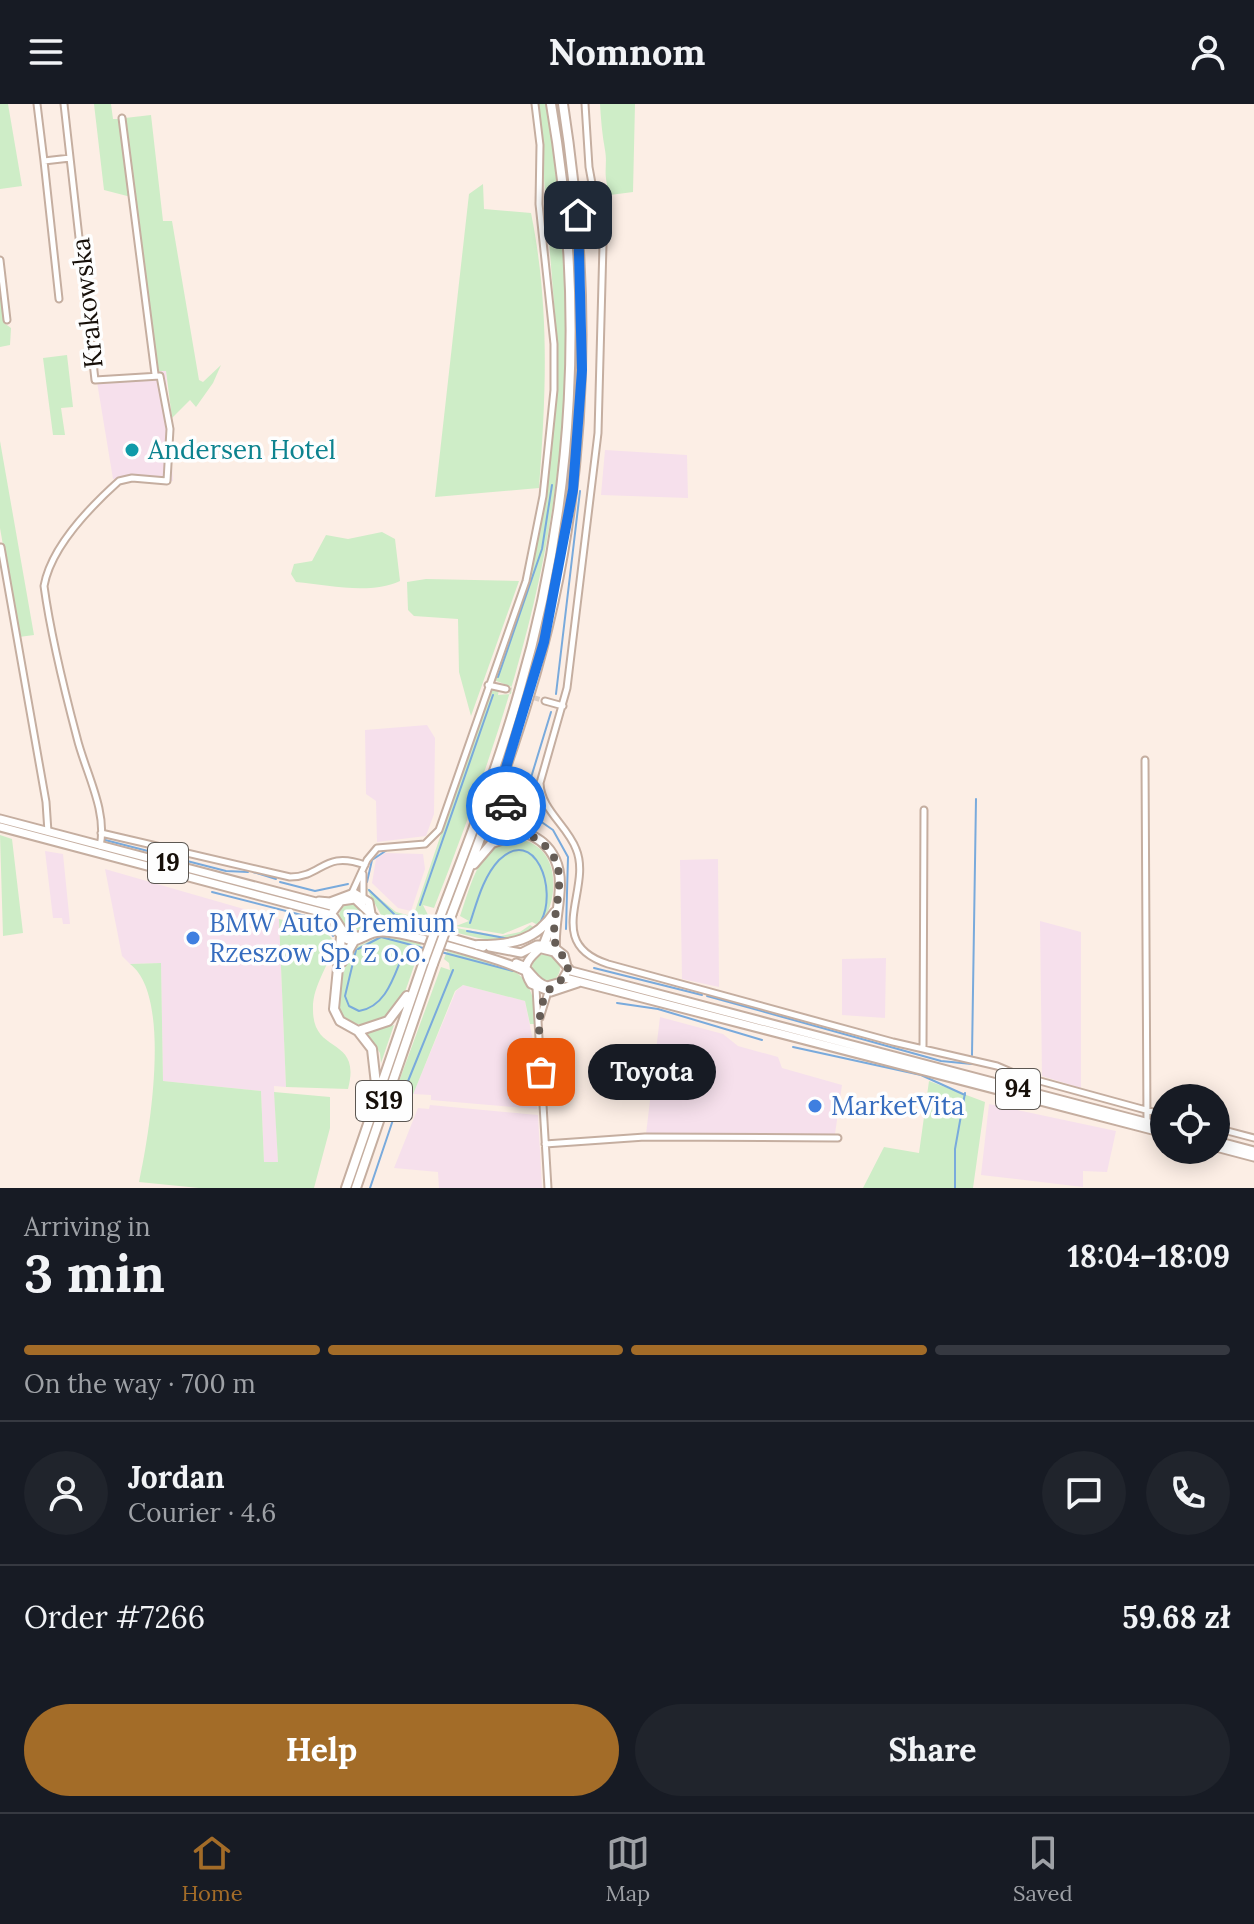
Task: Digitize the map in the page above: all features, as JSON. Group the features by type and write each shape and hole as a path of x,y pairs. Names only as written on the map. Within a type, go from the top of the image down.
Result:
{"highway":[{"name":"S19","path":"356,1188 520,692 545,590 557,522 569,410 571,340 567,224 551,104"},
{"name":"S19","path":"448,911 466,874 505,771 529,696 555,593 577,452 582,370 581,261 563,104"},
{"path":"505,771 506,806 522,833 541,842 556,860 559,879 555,947"},
{"path":"466,874 492,843 522,833"},
{"path":"543,946 555,911"},
{"path":"480,949 524,940 540,929 555,911"},
{"path":"341,937 334,1009 340,1021 358,1031 375,1058 374,1101"},
{"path":"340,966 355,938"},
{"name":"S19","path":"346,1188 418,978 429,963"},
{"path":"358,1031 391,1019 418,978"}],"main road":[{"name":"19","path":"0,819 289,900 327,902 363,896"},
{"name":"19","path":"0,827 99,848"},
{"path":"333,915 341,937 355,938 380,932 480,949 521,953 543,946 555,947 567,970 550,989 536,981 526,965 480,949 374,915 362,902 350,896 333,915"},
{"path":"363,896 374,915 371,928"},
{"path":"289,900 333,915 343,931 355,938"},
{"path":"355,938 371,928 382,927 416,939"},
{"path":"526,965 543,946"},
{"name":"94","path":"543,946 554,952 567,970 607,984 1150,1129"},
{"path":"526,965 536,988"},
{"name":"94","path":"536,988 550,989 574,983 607,984 883,1052 1150,1124"},
{"path":"1230,1145 1254,1151"},
{"path":"1230,1151 1254,1157"}],"street":[{"path":"37,104 59,299"},
{"name":"Krakowska","path":"64,104 95,380 155,374"},
{"path":"350,896 373,851 382,846 420,846 436,835 526,581 549,445 554,344 539,204 540,145 535,104"},
{"path":"585,104 589,167 602,232 603,309 593,491 563,706 540,789 546,804 578,852 579,870 572,924 586,952 602,962 886,1040 997,1066 1018,1075 1148,1110"},
{"path":"99,848 101,831 44,586 51,564 65,543 119,481 132,478 167,481 170,429 164,382 155,374 122,118"},
{"path":"44,161 70,158"},
{"path":"0,260 7,320"},
{"path":"1,547 46,802 48,832"},
{"path":"488,685 506,689"},
{"path":"545,701 563,706"},
{"path":"1145,760 1147,1123"},
{"path":"923,1048 924,810"},
{"path":"101,831 290,877 303,876 336,859 364,866"},
{"path":"363,896 364,866"},
{"path":"536,988 548,1188"},
{"path":"539,1023 550,989"},
{"path":"883,1052 886,1040"},
{"path":"1230,1132 1254,1138"},
{"path":"545,1144 645,1137 838,1138"}],"shaded area":[{"path":"166,370 173,481 113,479 97,382"},
{"path":"605,450 687,455 688,498 601,495"},
{"path":"427,725 435,738 434,814 426,836 377,842 376,801 366,794 365,730"},
{"path":"45,851 63,854 70,924 63,924 62,918 53,918"},
{"path":"385,853 423,854 425,869 411,911 398,908 372,883 376,859"},
{"path":"718,859 719,987 682,979 680,860"},
{"path":"105,869 279,919 286,1087 274,1086 278,1162 264,1162 261,1091 163,1081 161,963 130,964 122,956"},
{"path":"1040,921 1081,932 1081,1088 1042,1076"},
{"path":"886,958 885,1018 842,1015 842,959"},
{"path":"463,985 525,1001 534,1046 537,1109 431,1100 431,1095 413,1094 456,991"},
{"path":"660,1017 723,1034 738,1046 778,1057 782,1068 842,1085 835,1134 646,1134"},
{"path":"989,1104 1116,1131 1107,1172 1083,1171 1083,1187 981,1175"},
{"path":"430,1105 538,1115 542,1188 439,1188 438,1172 394,1168 418,1108 429,1109"}],"green space":[{"path":"0,104 8,104 22,186 0,189"},
{"path":"94,104 111,104 113,119 118,119 131,197 104,190"},
{"path":"538,104 546,104 565,283 563,411 556,485 544,557 511,687 494,680 532,571 551,455 557,341"},
{"path":"600,104 635,104 633,192 610,195 606,181"},
{"path":"151,115 163,221 172,221 199,380 203,382 221,365 196,407 190,400 172,418 166,371 158,371 125,118"},
{"path":"483,184 484,209 531,213 541,282 545,350 539,488 435,497 469,194"},
{"path":"0,280 4,323 11,328 10,345 0,347"},
{"path":"67,355 73,407 61,408 65,435 53,435 43,358"},
{"path":"0,441 34,635 19,637 0,528"},
{"path":"382,532 395,539 400,581 375,587 349,588 296,582 291,574 294,564 312,561 326,535 348,539"},
{"path":"426,579 519,581 471,716 459,672 458,619 414,616 408,610 407,582"},
{"path":"493,690 499,690 498,695 509,694 486,767 434,908 423,905 430,919 414,914 487,698"},
{"path":"499,803 502,816 512,829 489,838"},
{"path":"0,835 12,839 23,933 3,936"},
{"path":"518,839 532,843 542,851 553,874 551,901 540,926 532,922 503,934 456,926 469,921 460,916 473,878 485,857 505,842"},
{"path":"366,887 396,912 430,921 427,927 381,915"},
{"path":"353,903 363,907 367,917 363,927 353,931 343,927 339,917 343,907"},
{"path":"279,919 325,930 335,943 315,993 313,1010 320,1034 343,1052 348,1060 351,1072 348,1089 286,1087"},
{"path":"530,925 537,929 507,940 454,932 456,928 501,936 520,932"},
{"path":"385,934 421,944 418,953 410,951 404,956 416,961 402,999 394,1012 382,1020 358,1024 347,1020 338,1003 341,980 352,949"},
{"path":"447,951 497,964 521,977 534,1003 535,1024 530,1024 525,1001 463,985 455,991 412,1097 394,1095 441,967 450,970 449,963 444,959"},
{"path":"546,954 556,958 560,968 556,978 546,982 536,978 532,968 536,958"},
{"path":"161,963 163,1081 261,1091 264,1162 278,1162 274,1092 330,1097 330,1128 314,1188 199,1188 139,1182 152,1101 154,1035 151,1005 143,981 130,964"},
{"path":"394,1025 381,1063 380,1053 367,1033"},
{"path":"929,1081 985,1102 973,1188 863,1188 884,1147 919,1153"}],"waterway":[{"path":"498,677 542,549 552,485"},
{"path":"556,694 580,491"},
{"path":"420,905 493,695"},
{"path":"551,712 526,794 533,816 553,830 568,857 566,929"},
{"path":"972,1055 976,799"},
{"path":"105,840 226,871 248,872"},
{"path":"367,882 372,860 387,850"},
{"path":"470,923 493,867 512,851 523,850 533,856 545,879 546,908 541,921"},
{"path":"253,872 276,879"},
{"path":"280,882 315,891 348,884"},
{"path":"369,890 395,915 425,923"},
{"path":"212,892 321,920 333,936"},
{"path":"467,931 510,939"},
{"path":"358,949 381,937 427,949"},
{"path":"356,950 345,996 349,1006 359,1011 382,998 402,957"},
{"path":"441,952 513,971"},
{"path":"594,968 702,995"},
{"path":"402,1096 453,970"},
{"path":"707,996 941,1061 972,1064"},
{"path":"617,1003 658,1009 762,1040"},
{"path":"793,1047 921,1075 965,1095"},
{"path":"955,1188 955,1149 965,1093"},
{"path":"370,1188 398,1105"}],"tunnel":[{"path":"506,689 545,701"}],"way so far":[{"path":"506,806 522,833 548,848 556,860 559,876 555,947 568,963 568,970 564,979 548,992 539,1023 541,1072"}],"place":[{"name":"Andersen Hotel","path":"132,450"},
{"name":"BMW Auto Premium Rzeszow Sp. z o.o.","path":"193,938"},
{"name":"Toyota","path":"541,1072"},
{"name":"MarketVita","path":"815,1106"}],"route":[{"path":"506,806 505,771 544,642 573,490 583,316 578,215"}]}
